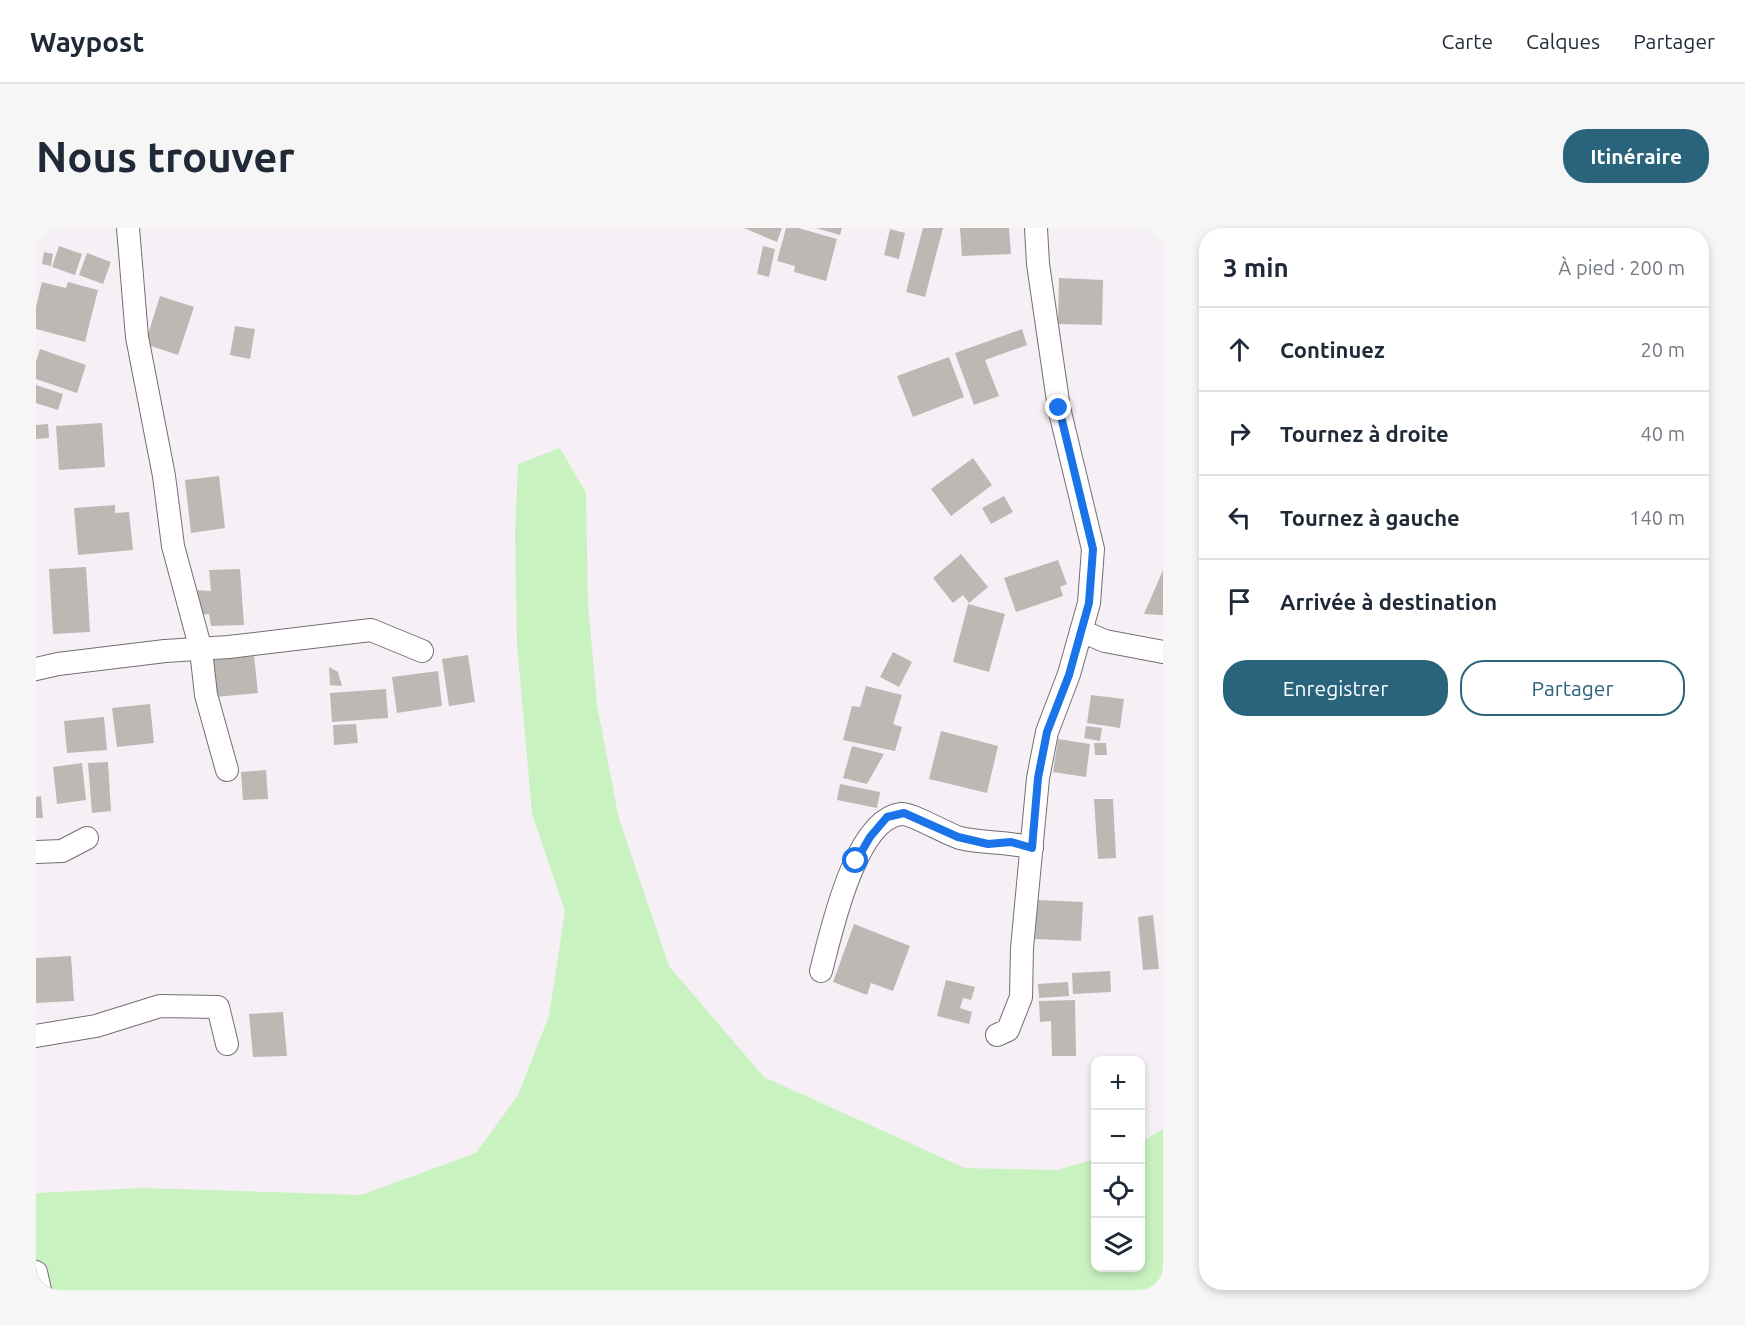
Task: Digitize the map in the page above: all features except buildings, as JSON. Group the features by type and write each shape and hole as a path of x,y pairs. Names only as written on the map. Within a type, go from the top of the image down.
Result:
{"street":[{"path":"128,228 137,337 164,476 173,546 201,650 206,695 227,770"},
{"path":"997,1035 1008,1030 1022,997 1022,948 1038,778 1047,732 1069,675 1089,603 1093,549 1059,408 1036,228"},
{"path":"36,669 58,664 371,630 422,651"},
{"path":"1081,631 1105,641 1163,652"},
{"path":"821,970 849,877 870,837 887,817 904,813 958,837 988,844 1011,842 1032,848"},
{"path":"36,852 62,851 87,838"},
{"path":"36,1036 96,1026 160,1006 195,1005 218,1007 227,1044"},
{"path":"36,1272 40,1290"}],"green space":[{"path":"560,448 586,493 588,603 597,705 619,819 669,966 764,1077 965,1168 1057,1170 1091,1160 1091,1272 1145,1272 1145,1140 1163,1129 1163,1290 36,1290 36,1193 144,1188 361,1195 476,1153 518,1095 549,1016 565,911 532,814 517,644 515,534 518,464"}],"route":[{"path":"856,861 870,837 887,817 904,813 939,831 958,837 988,844 1011,842 1032,848 1038,778 1047,732 1069,675 1089,603 1093,549 1059,408"}]}
